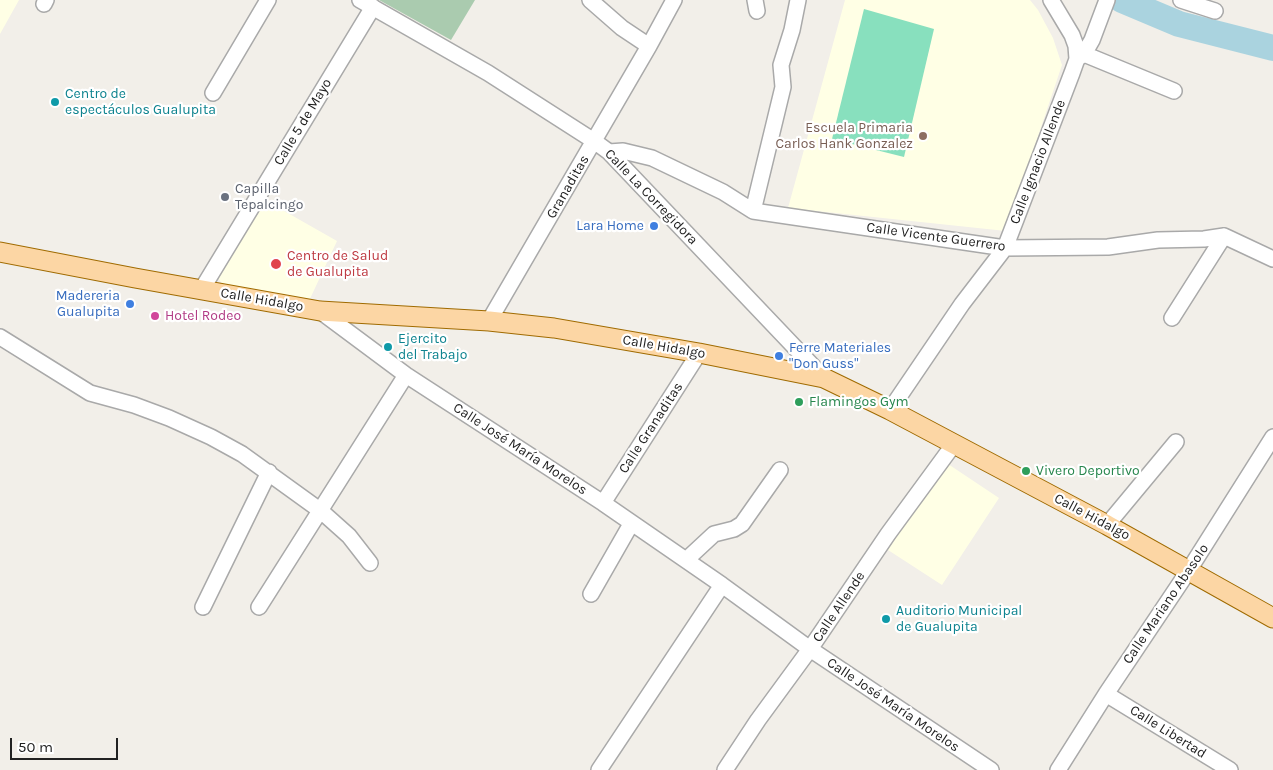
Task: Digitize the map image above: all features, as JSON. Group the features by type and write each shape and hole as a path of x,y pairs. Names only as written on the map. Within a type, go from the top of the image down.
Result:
{"main road":[{"name":"Calle Hidalgo","path":"0,252 135,278 320,310 489,321 554,328 699,353 824,378 890,410 1107,525 1273,618"}],"street":[{"path":"213,94 268,0"},
{"path":"590,0 622,28 650,46"},
{"name":"Granaditas","path":"489,321 650,46 674,0"},
{"path":"753,211 783,86 781,65 792,30 798,0"},
{"path":"1051,0 1072,35 1080,56 1174,92"},
{"path":"1181,0 1215,11"},
{"name":"Calle La Corregidora","path":"366,4 488,73 608,152 824,378"},
{"name":"Calle 5 de Mayo","path":"202,289 366,4"},
{"name":"Calle Ignacio Allende","path":"890,410 962,304 1005,248 1072,73 1105,5"},
{"name":"Calle Vicente Guerrero","path":"608,152 623,151 652,158 723,192 753,211 1005,248 1108,247 1158,240 1204,239 1224,236"},
{"path":"1172,318 1224,236 1273,259"},
{"name":"Calle José María Morelos","path":"320,310 406,375 603,503 722,585 810,649 984,768"},
{"path":"0,337 90,393 177,421 242,454 321,511 349,536 370,563"},
{"name":"Calle Granaditas","path":"603,503 699,353"},
{"path":"259,608 406,375"},
{"name":"Calle Mariano Abasolo","path":"1058,770 1106,694 1190,570 1273,437"},
{"path":"1107,525 1176,442"},
{"name":"Calle Allende","path":"725,770 888,534 954,444"},
{"path":"686,560 714,534 734,529 742,524 780,470"},
{"path":"203,607 269,472"},
{"path":"591,594 631,524"},
{"path":"598,770 722,585"},
{"name":"Calle Libertad","path":"1106,694 1211,765 1230,770"}],"shaded area":[{"path":"0,0 19,0 0,34"},
{"path":"379,0 475,0 451,40"},
{"name":"Escuela Primaria Carlos Hank Gonzalez","path":"845,0 1030,0 1038,10 1053,38 1062,65 1006,231 788,208"},
{"name":"Centro de Salud de Gualupita","path":"263,199 337,241 308,303 226,289 218,278"},
{"path":"945,462 999,498 942,585 888,550"}],"green space":[{"path":"864,9 934,29 904,157 832,139"}],"waterway":[{"path":"1122,0 1179,24 1273,48"}],"place":[{"name":"Centro de espectáculos Gualupita","path":"55,102"},
{"name":"Escuela Primaria Carlos Hank Gonzalez","path":"923,136"},
{"name":"Capilla Tepalcingo","path":"225,197"},
{"name":"Lara Home","path":"654,226"},
{"name":"Centro de Salud de Gualupita","path":"276,264"},
{"name":"Madereria Gualupita","path":"130,304"},
{"name":"Hotel Rodeo","path":"155,316"},
{"name":"Ejercito del Trabajo","path":"388,347"},
{"name":"Ferre Materiales \"Don Guss\"","path":"779,356"},
{"name":"Flamingos Gym","path":"799,402"},
{"name":"Vivero Deportivo","path":"1026,471"},
{"name":"Auditorio Municipal de Gualupita","path":"886,619"}]}
